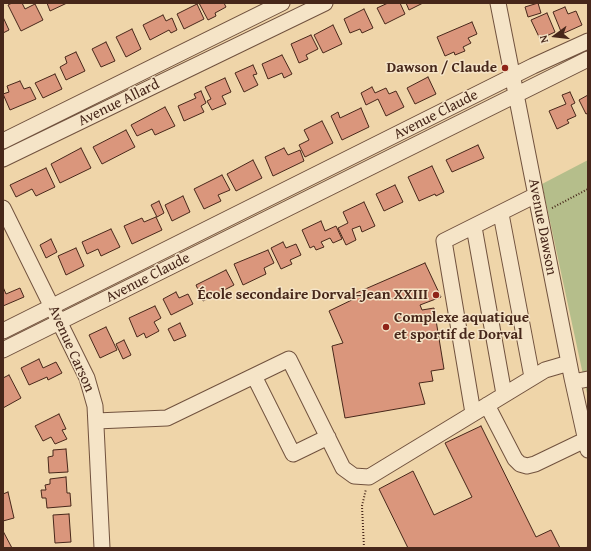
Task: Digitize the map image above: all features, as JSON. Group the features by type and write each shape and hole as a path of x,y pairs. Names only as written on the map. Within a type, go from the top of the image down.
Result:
{"street":[{"name":"Avenue Allard","path":"3,141 282,3"},
{"name":"Avenue Allard","path":"3,159 324,3"},
{"name":"Avenue Dawson","path":"498,3 569,364 587,445"},
{"path":"227,30 235,47"},
{"name":"Avenue Claude","path":"3,331 512,77 588,41"},
{"name":"Avenue Claude","path":"3,350 516,93 588,59"},
{"path":"285,190 292,206"},
{"path":"473,414 444,241 501,214 536,195"},
{"name":"Avenue Carson","path":"3,208 87,378 96,406 102,548"},
{"path":"501,214 532,377"},
{"path":"474,227 504,394"},
{"path":"96,421 167,418 289,359 343,468 354,476 369,477 532,377 545,370 569,364"},
{"path":"254,376 293,454 328,437"},
{"path":"573,382 588,379"},
{"path":"487,405 515,459 520,464 527,466 535,464 587,445"}],"path":[{"path":"540,215 588,189"},
{"path":"364,548 362,506 369,477"}],"green space":[{"path":"588,160 588,398 542,184"}],"building":[{"path":"12,3 22,3 25,9 35,4 43,20 21,31 8,5"},
{"path":"47,3 67,3 50,11"},
{"path":"199,3 224,3 226,7 215,13 216,16 208,20"},
{"path":"388,3 400,3 405,14 385,24 377,8"},
{"path":"406,3 423,3 409,10"},
{"path":"538,3 541,13 528,17 525,7"},
{"path":"197,4 204,19 184,29 177,14"},
{"path":"565,7 568,14 576,11 582,25 562,34 553,12"},
{"path":"364,9 373,28 362,33 360,29 350,33 344,19"},
{"path":"547,13 555,32 540,39 531,20"},
{"path":"163,15 166,21 172,18 177,30 171,33 169,30 150,40 143,25"},
{"path":"3,17 9,30 3,33"},
{"path":"472,22 477,34 468,38 471,43 463,47 465,51 455,55 454,52 445,56 437,37"},
{"path":"333,25 342,44 323,53 314,35"},
{"path":"132,29 141,49 126,57 116,37"},
{"path":"311,35 318,49 306,55 308,59 299,63 291,44"},
{"path":"106,42 115,61 101,67 92,49"},
{"path":"76,52 85,71 66,80 60,67 67,63 65,57"},
{"path":"282,55 292,74 284,78 282,73 268,79 262,64"},
{"path":"253,65 257,74 253,75 258,85 244,92 235,73"},
{"path":"55,74 62,89 43,98 35,83"},
{"path":"428,77 436,94 415,104 407,88"},
{"path":"225,78 231,92 222,96 226,104 212,110 207,101 211,99 205,87"},
{"path":"20,81 24,89 30,87 36,99 10,110 3,94 9,92 7,86"},
{"path":"372,87 375,93 386,88 389,94 396,91 404,107 386,116 378,99 366,105 361,93"},
{"path":"201,91 206,103 201,106 204,112 184,121 178,106 196,98 194,94"},
{"path":"570,92 575,103 571,105 576,116 567,120 569,123 557,129 549,111 566,104 562,95"},
{"path":"588,95 588,113 586,114 579,100"},
{"path":"165,107 175,126 155,135 152,129 137,136 131,125"},
{"path":"361,108 369,127 342,140 331,116 338,112 340,118"},
{"path":"322,121 333,143 305,157 299,145 309,140 304,130"},
{"path":"126,130 135,147 102,164 93,147"},
{"path":"478,145 484,158 452,172 446,160"},
{"path":"81,148 91,168 60,183 51,164"},
{"path":"284,148 288,155 300,150 304,161 273,176 265,157"},
{"path":"253,160 262,178 236,191 227,174"},
{"path":"432,166 444,192 419,201 408,177"},
{"path":"46,168 55,187 36,196 32,189 16,197 10,185"},
{"path":"222,175 230,190 218,195 221,201 204,209 194,189"},
{"path":"395,185 403,202 384,211 376,194"},
{"path":"183,196 190,212 172,221 165,205"},
{"path":"159,201 164,213 157,217 151,205"},
{"path":"364,202 375,226 362,232 360,226 352,229 356,240 346,245 338,228 348,223 343,212"},
{"path":"156,217 162,230 132,244 124,226 142,218 144,222"},
{"path":"321,221 325,231 336,226 342,239 333,243 330,238 321,242 324,247 316,250 314,246 310,248 302,230"},
{"path":"111,229 120,247 101,256 98,249 87,254 82,242"},
{"path":"51,239 57,252 46,258 40,245"},
{"path":"283,242 286,248 296,244 301,255 290,260 292,264 281,269 271,248"},
{"path":"76,248 84,266 66,275 58,256"},
{"path":"268,250 274,263 264,268 266,274 243,285 234,264"},
{"name":"Complexe aquatique et sportif de Dorval","path":"425,263 441,297 420,305 422,310 434,308 444,369 431,371 433,381 419,383 425,404 345,418 332,346 343,343 329,311 358,297 356,293"},
{"path":"226,270 234,285 203,301 196,285"},
{"path":"3,287 6,294 20,288 24,297 3,306"},
{"path":"176,292 179,298 188,294 193,304 171,315 163,299"},
{"path":"155,306 161,318 154,322 159,331 146,338 144,333 137,337 129,318"},
{"path":"180,323 186,336 174,341 168,329"},
{"path":"106,327 117,350 100,358 89,335"},
{"path":"124,340 131,355 123,359 116,344"},
{"path":"39,359 43,368 56,362 62,373 48,380 47,377 29,385 21,368"},
{"path":"9,375 21,398 3,408 3,378"},
{"path":"59,414 66,429 62,430 67,439 55,444 51,437 43,441 35,426"},
{"path":"481,426 536,537 551,530 560,548 408,548 379,489 413,471 434,515 472,497 445,443"},
{"path":"66,449 68,472 49,473 48,457 53,456 53,450"},
{"path":"66,477 67,493 70,493 71,506 47,508 46,498 42,498 41,490 46,490 45,485 50,484 50,479"},
{"path":"8,492 14,518 3,521 3,494"},
{"path":"69,514 71,542 55,543 53,515"},
{"path":"3,531 12,548 3,548"}],"place":[{"name":"Dawson / Claude","path":"505,68"},
{"name":"École secondaire Dorval-Jean XXIII","path":"436,295"},
{"name":"Complexe aquatique et sportif de Dorval","path":"386,327"}]}
